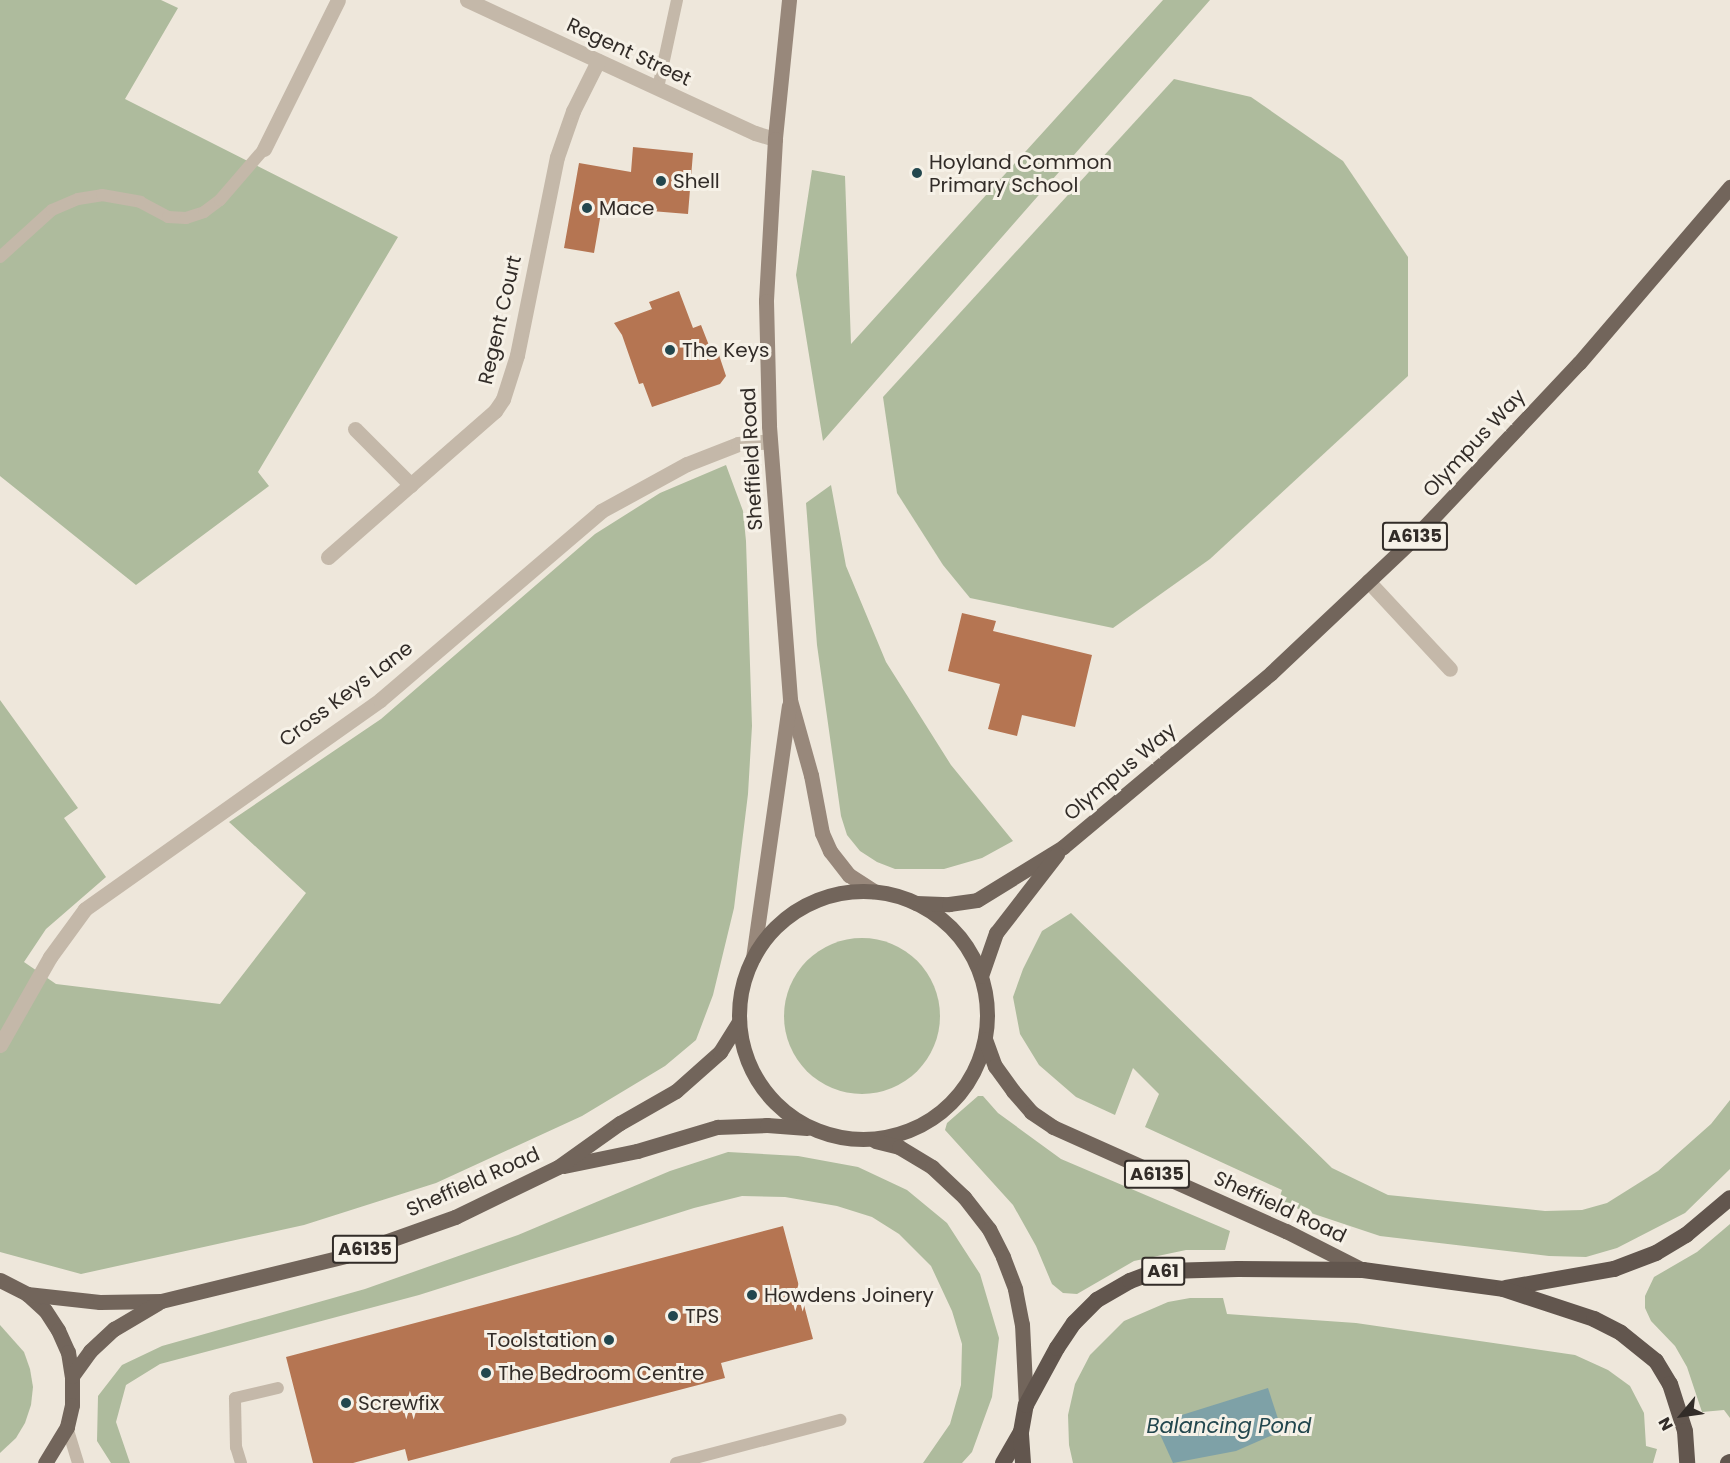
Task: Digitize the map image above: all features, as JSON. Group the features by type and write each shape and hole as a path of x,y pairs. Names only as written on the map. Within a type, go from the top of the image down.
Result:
{"highway":[{"name":"A61","path":"1503,1289 1614,1269 1656,1253 1686,1235 1730,1198"},
{"name":"A61","path":"1023,1463 1021,1432 1026,1406 1057,1348 1074,1323 1097,1300 1130,1281 1166,1271 1202,1269 1363,1270 1503,1289 1594,1319 1621,1333 1656,1361 1670,1384 1684,1431 1687,1463"},
{"path":"1002,1463 1021,1432"}],"main road":[{"name":"Sheffield Road","path":"789,0 775,139 766,301 770,441 790,700 811,775 822,833 830,851 849,875 874,891"},
{"name":"Olympus Way","path":"916,903 949,904 977,900 1063,847 1271,673 1411,541 1579,363 1730,187"},
{"name":"Sheffield Road","path":"753,958 790,700"},
{"name":"Olympus Way","path":"981,976 996,933 1063,847"},
{"path":"867,1140 908,1131 944,1110 971,1078 985,1039 987,1008 981,976 971,954 956,933 938,916 916,903 874,891 841,893 803,906 771,932 753,958 741,992 739,1021 744,1050 752,1070 777,1105 812,1129 839,1137 899,1147 932,1167 964,1197 989,1229 1015,1289 1022,1324 1026,1406"},
{"name":"Sheffield Road","path":"27,1294 100,1302 161,1301 345,1256 454,1218 558,1167 620,1123 676,1091 720,1052 739,1021"},
{"name":"Sheffield Road","path":"985,1039 995,1065 1013,1091 1031,1112 1060,1131 1286,1231 1363,1270"},
{"name":"Sheffield Road","path":"558,1167 637,1150 717,1128 767,1125 812,1129"},
{"path":"0,1280 27,1294 45,1310 68,1352 72,1376 72,1405 67,1427 45,1463"},
{"name":"Sheffield Road","path":"72,1376 90,1351 114,1329 161,1301"}],"street":[{"path":"264,149 338,0"},
{"name":"Regent Street","path":"467,0 755,133 775,139"},
{"name":"Regent Court","path":"328,557 495,411 503,399 517,355 557,157 573,111 598,61"},
{"path":"355,429 411,484"},
{"name":"Cross Keys Lane","path":"0,1045 50,957 85,909 380,699 601,511 687,464 738,444 770,441"},
{"path":"1368,581 1450,669"}],"lane":[{"path":"658,88 677,0"},
{"path":"0,257 52,210 78,199 102,195 140,202 168,217 186,218 204,212 220,200 264,149"},
{"path":"240,1463 236,1447 235,1398 278,1388"},
{"path":"676,1463 840,1420"},
{"path":"67,1427 78,1463"}],"green space":[{"path":"0,0 161,0 178,8 125,99 398,237 258,472 269,486 136,585 0,476"},
{"path":"1163,0 1210,0 823,441 796,275 812,170 845,176 851,344"},
{"path":"1174,79 1251,97 1343,161 1408,257 1408,376 1210,559 1113,628 970,598 943,565 897,493 883,397"},
{"path":"726,465 743,511 746,541 752,726 748,794 734,908 713,995 696,1040 665,1066 582,1116 436,1183 304,1225 81,1274 0,1252 0,700 78,808 64,818 106,877 46,929 24,962 56,984 220,1004 306,893 229,822 381,719 595,534 660,493"},
{"path":"831,485 846,566 886,662 951,765 1013,841 982,858 944,869 895,869 877,862 860,851 847,835 841,816 817,645 806,503"},
{"path":"1071,913 1332,1168 1388,1195 1545,1211 1582,1210 1607,1203 1658,1171 1711,1124 1730,1100 1730,1169 1685,1213 1617,1248 1586,1257 1549,1256 1380,1236 1278,1202 1282,1190 1145,1127 1159,1094 1133,1068 1115,1115 1076,1097 1039,1065 1020,1034 1013,997 1023,969 1042,931"},
{"path":"862,938 892,944 917,961 934,986 940,1016 934,1046 917,1071 892,1088 862,1094 832,1088 807,1071 790,1046 784,1016 790,986 807,961 832,944"},
{"path":"978,1096 983,1096 998,1113 1061,1159 1230,1231 1225,1250 1186,1250 1134,1261 1077,1294 1063,1293 1052,1284 1036,1246 1013,1205 945,1130 947,1123"},
{"path":"728,1152 798,1156 858,1167 907,1190 947,1223 980,1274 999,1338 992,1397 972,1452 962,1463 923,1463 950,1424 961,1385 962,1344 952,1311 931,1266 899,1234 872,1217 837,1206 785,1197 742,1196 694,1208 419,1295 160,1364 126,1385 116,1422 130,1463 111,1463 97,1441 98,1396 122,1365 162,1346 365,1289 518,1235 670,1171"},
{"path":"1730,1224 1730,1418 1724,1410 1702,1412 1687,1367 1675,1346 1651,1321 1645,1308 1645,1296 1654,1277 1697,1252"},
{"path":"1190,1298 1223,1298 1227,1314 1356,1323 1575,1355 1608,1370 1630,1386 1644,1413 1646,1446 1657,1449 1653,1463 1073,1463 1069,1445 1068,1415 1075,1384 1090,1355 1124,1321 1168,1302"},
{"path":"0,1325 24,1352 33,1387 31,1405 25,1423 16,1438 0,1453"}],"water":[{"name":"Balancing Pond","path":"1268,1388 1282,1431 1236,1451 1173,1463 1158,1430 1169,1419"}],"building":[{"path":"633,147 693,153 688,214 602,207 594,253 564,248 579,163 631,172"},
{"name":"The Keys","path":"679,291 693,328 701,325 710,348 718,352 726,376 720,384 652,407 643,383 639,384 622,335 614,323 652,309 649,302"},
{"path":"962,613 996,621 993,631 1092,655 1075,727 1022,715 1017,736 988,729 1000,684 948,671"},
{"path":"783,1226 813,1339 721,1363 725,1378 408,1461 405,1449 353,1463 313,1463 286,1357"}],"place":[{"name":"Hoyland Common Primary School","path":"917,173"},
{"name":"Shell","path":"661,181"},
{"name":"Mace","path":"587,208"},
{"name":"The Keys","path":"670,350"},
{"name":"Howdens Joinery","path":"752,1295"},
{"name":"TPS","path":"673,1316"},
{"name":"Toolstation","path":"609,1340"},
{"name":"The Bedroom Centre","path":"486,1373"},
{"name":"Screwfix","path":"346,1403"}]}
